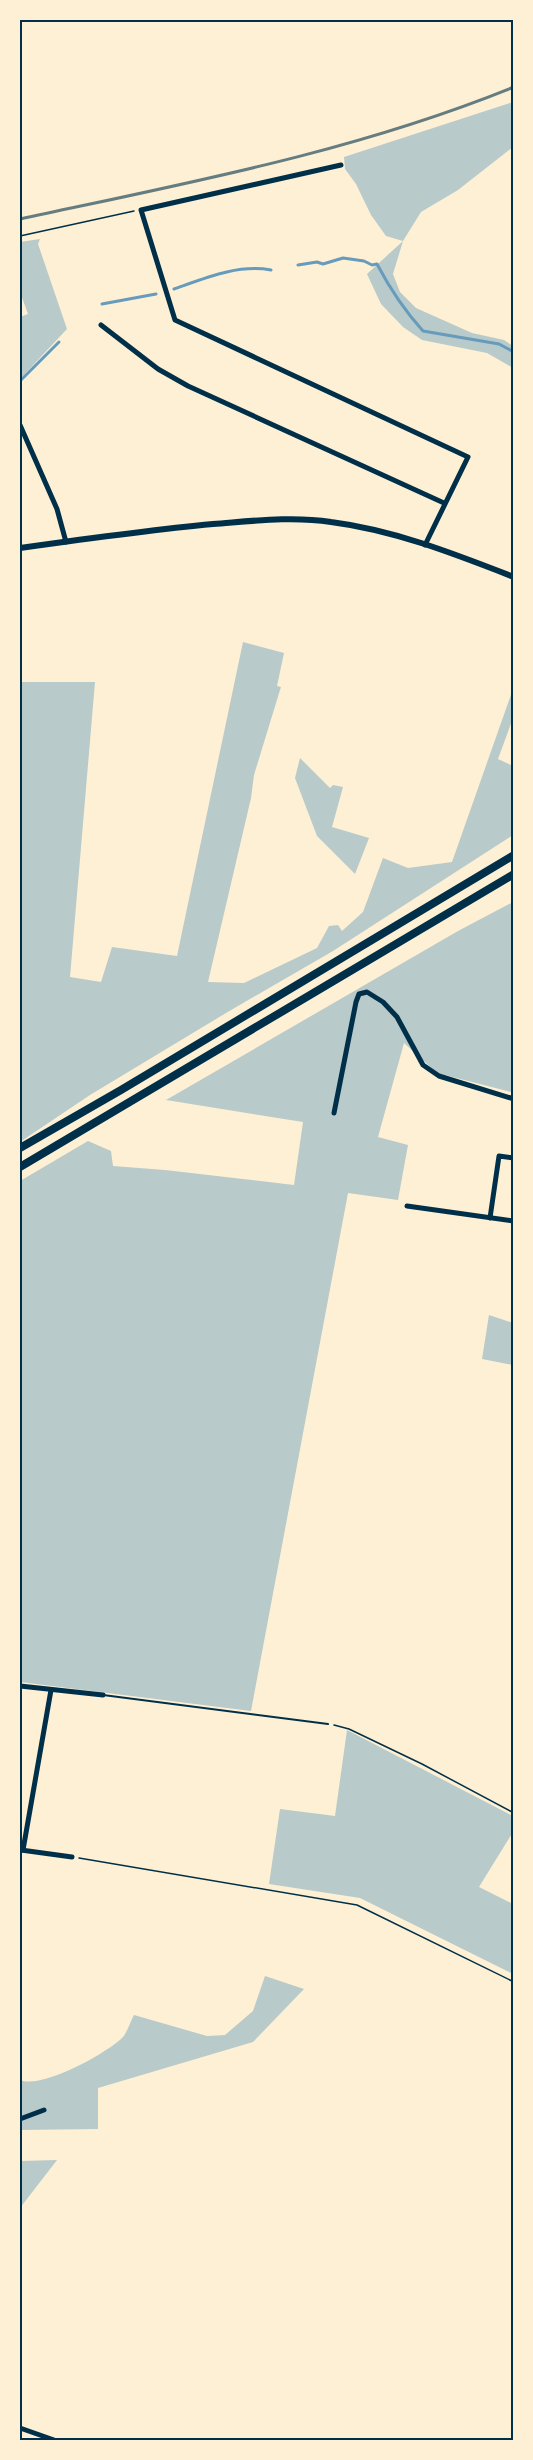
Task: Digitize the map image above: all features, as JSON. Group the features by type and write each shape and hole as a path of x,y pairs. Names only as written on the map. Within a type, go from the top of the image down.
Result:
{"main road":[{"path":"20,1148 513,855"},
{"path":"20,1167 513,874"}],"street":[{"path":"341,165 141,210 175,320 468,457 425,545"},
{"path":"101,325 158,369 188,386 444,503"},
{"path":"20,425 57,509 66,542"},
{"path":"20,548 203,525 289,519 360,526 425,545 513,577"},
{"path":"334,1113 356,1002 359,994 367,992 383,1002 397,1017 423,1065 439,1076 513,1099"},
{"path":"490,1218 499,1156 513,1158"},
{"path":"407,1206 513,1221"},
{"path":"20,1686 103,1695"},
{"path":"51,1690 21,1850 72,1857"},
{"path":"20,2119 44,2110"},
{"path":"20,2428 54,2440"}],"lane":[{"path":"103,1695 328,1724"}],"path":[{"path":"20,236 141,210"},
{"path":"328,1724 349,1729 422,1764 513,1813"},
{"path":"72,1857 357,1905 513,1982"}],"shaded area":[{"path":"513,102 513,147 458,190 421,212 403,241 386,236 371,215 356,184 345,169 344,157"},
{"path":"40,239 38,244 67,329 20,379 20,317 28,314 20,292 20,242"},
{"path":"403,241 393,274 400,292 416,308 472,333 504,340 513,346 513,368 487,353 422,340 403,327 381,304 367,274"},
{"path":"243,642 284,653 277,686 281,687 254,775 251,798 208,982 244,983 317,948 329,926 338,925 342,931 363,912 383,858 408,868 452,862 513,689 513,718 498,759 513,766 513,835 333,951 90,1095 20,1142 20,682 95,682 70,977 101,982 112,947 177,956"},
{"path":"300,758 330,788 333,785 343,787 332,827 369,838 355,874 317,836 295,778"},
{"path":"513,902 514,1084 511,1092 437,1073 404,1043 378,1137 408,1145 398,1200 348,1193 251,1711 20,1682 20,1181 88,1141 111,1151 113,1166 294,1185 303,1122 166,1100 458,931"},
{"path":"489,1315 513,1323 513,1365 482,1359"},
{"path":"347,1730 513,1816 513,1832 479,1887 513,1904 513,1974 360,1898 269,1884 280,1809 335,1816"},
{"path":"265,1976 304,1989 253,2042 98,2088 98,2129 20,2130 20,2080 43,2080 87,2061 121,2039 134,2015 207,2036 225,2035 253,2011"},
{"path":"57,2160 20,2208 20,2161"}],"waterway":[{"path":"298,265 317,262 323,264 343,258 364,261 372,265 377,264 398,299 423,331 499,344 514,352"},
{"path":"174,289 234,270 271,270"},
{"path":"102,304 156,294"},
{"path":"20,381 59,342"}],"railway":[{"path":"20,219 208,179 331,148 454,110 514,87"}]}
